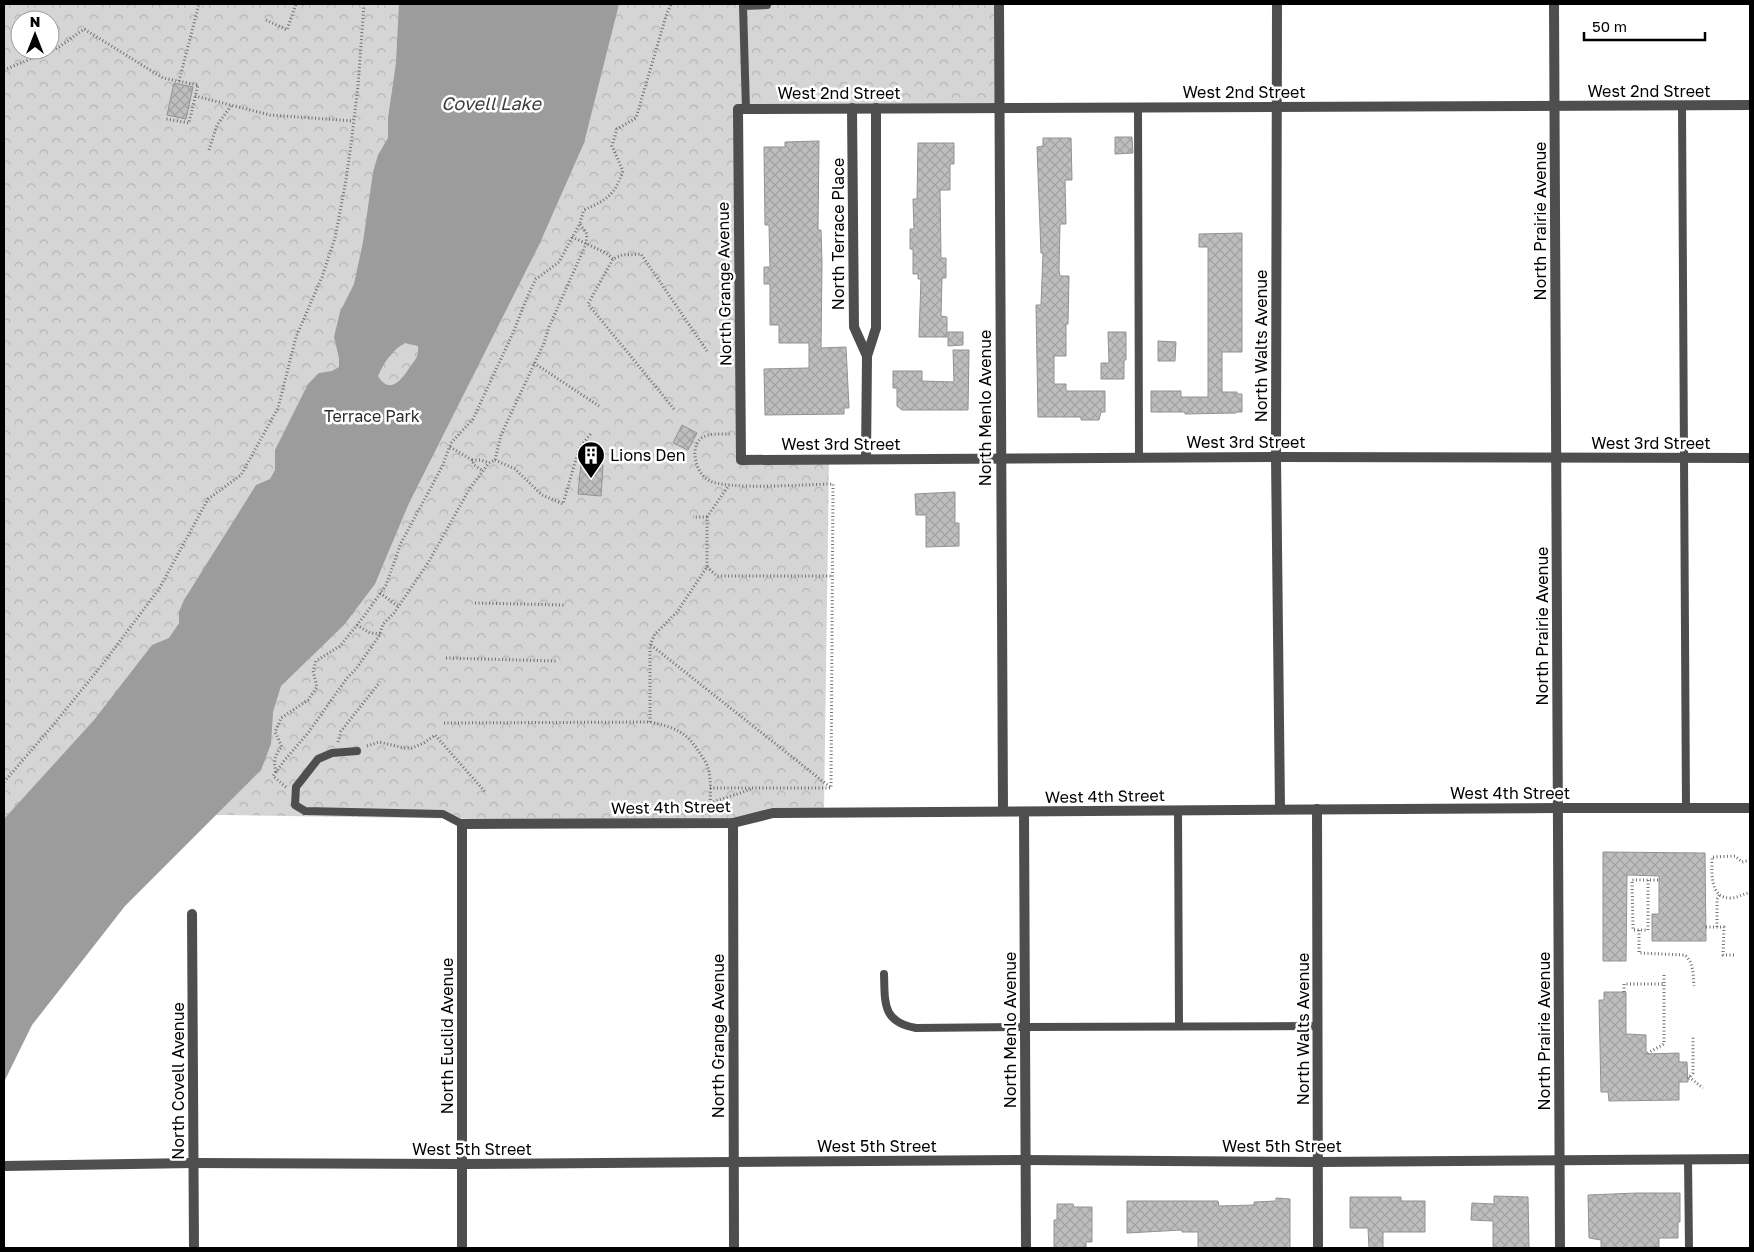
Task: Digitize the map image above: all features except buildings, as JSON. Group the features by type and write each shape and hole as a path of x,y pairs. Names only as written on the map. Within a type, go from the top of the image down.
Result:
{"street":[{"name":"North Menlo Avenue","path":"999,4 1003,811"},
{"name":"North Walts Avenue","path":"1277,4 1276,457 1280,809"},
{"name":"North Prairie Avenue","path":"1554,4 1560,1248"},
{"name":"West 2nd Street","path":"742,109 1750,106"},
{"name":"North Terrace Place","path":"852,108 854,327 867,356"},
{"name":"North Terrace Place","path":"866,459 867,356 876,328 876,108"},
{"name":"North Grange Avenue","path":"741,460 742,109"},
{"name":"West 3rd Street","path":"741,460 1276,457 1750,458"},
{"name":"West 4th Street","path":"462,824 733,823 773,813 1750,808"},
{"name":"North Walts Avenue","path":"1317,809 1318,1248"},
{"name":"North Menlo Avenue","path":"1024,812 1026,1248"},
{"name":"North Grange Avenue","path":"733,823 734,1248"},
{"name":"North Euclid Avenue","path":"462,824 462,1248"},
{"name":"North Covell Avenue","path":"192,914 194,1248"},
{"name":"West 5th Street","path":"4,1166 193,1163 462,1164 1025,1160 1319,1162 1750,1159"}],"lane":[{"path":"742,109 743,6 767,5"},
{"path":"1682,106 1686,809"},
{"path":"1138,107 1139,458"},
{"path":"357,751 332,753 318,759 299,781 294,793 295,805 305,811 443,814 462,824"},
{"path":"1178,810 1179,1026"},
{"path":"884,974 885,1004 888,1012 895,1021 905,1026 916,1028 1318,1026"},
{"path":"1688,1159 1689,1248"}],"path":[{"path":"179,81 199,4"},
{"path":"266,20 287,30 296,4"},
{"path":"4,782 102,665 159,589 208,499 241,475 278,408 296,337 322,278 335,238 346,180 358,86 364,4"},
{"path":"276,772 274,765 276,753 282,747 275,732 281,718 308,700 318,687 313,671 316,661 340,646 386,584 401,543 442,467 452,443 473,419 536,278 559,262 580,224 584,210 612,195 623,171 612,146 614,137 617,129 636,118 671,4"},
{"path":"4,70 59,47 84,29 163,78 198,85 189,123 166,119"},
{"path":"195,96 270,115 353,121"},
{"path":"209,150 217,125 231,106"},
{"path":"273,776 308,733 347,678 356,669 380,634 384,624 398,607 443,538 470,488 490,463 495,460 501,435 586,244 587,234 580,224"},
{"path":"572,237 606,253 613,259"},
{"path":"674,409 588,304 613,259 622,255 640,254 707,351"},
{"path":"534,363 599,406"},
{"path":"495,460 515,469 542,495 563,504 579,449 592,432"},
{"path":"741,434 717,434 703,437 695,447 695,456 701,474 708,480 730,485 833,484 831,788"},
{"path":"450,447 472,460 490,463"},
{"path":"472,460 474,465 483,471"},
{"path":"650,722 650,645 655,634 677,612 707,567 707,518 730,485"},
{"path":"693,518 707,518"},
{"path":"707,567 717,576 832,576"},
{"path":"380,593 398,607"},
{"path":"475,603 564,605"},
{"path":"357,625 370,633 380,634"},
{"path":"650,645 831,788"},
{"path":"446,658 556,661"},
{"path":"337,752 336,747 341,730 380,682"},
{"path":"444,723 650,722 670,726 685,734 697,748 708,767 710,823"},
{"path":"357,751 361,746 369,746 379,742 412,748 424,744 435,735 486,792"},
{"path":"710,788 831,788"},
{"path":"710,803 755,788"},
{"path":"1750,860 1742,862 1735,856 1712,857 1712,880 1720,894 1733,898 1750,893"},
{"path":"1648,880 1648,930 1633,930 1632,880 1648,880 1659,880"},
{"path":"1717,927 1717,899 1720,894"},
{"path":"1626,927 1633,927"},
{"path":"1706,927 1724,927 1723,955 1734,955"},
{"path":"1639,930 1639,953 1685,955 1689,958 1692,965 1694,986"},
{"path":"1646,1054 1664,1044 1664,975"},
{"path":"1624,992 1624,984 1664,984"},
{"path":"1693,1037 1693,1073 1688,1078 1703,1088"}],"green space":[{"name":"Terrace Park","path":"4,4 999,4 999,107 738,109 741,459 829,459 824,812 764,814 733,823 227,815 6,817 4,819"}],"water":[{"name":"Covell Lake","path":"399,4 619,4 584,143 539,245 409,503 375,584 344,625 281,686 273,712 271,744 261,770 125,906 32,1025 4,1082 4,819 94,720 152,645 169,638 179,623 179,612 184,600 256,485 270,479 275,470 275,450 308,384 319,373 332,371 339,367 334,337 340,312 354,284 363,242 373,172 378,155 388,138 388,118 396,63","holes":["405,343 418,346 416,358 400,380 396,384 391,385 382,382 378,376 393,353"]}],"place":[{"name":"Lions Den","path":"591,479"}]}
